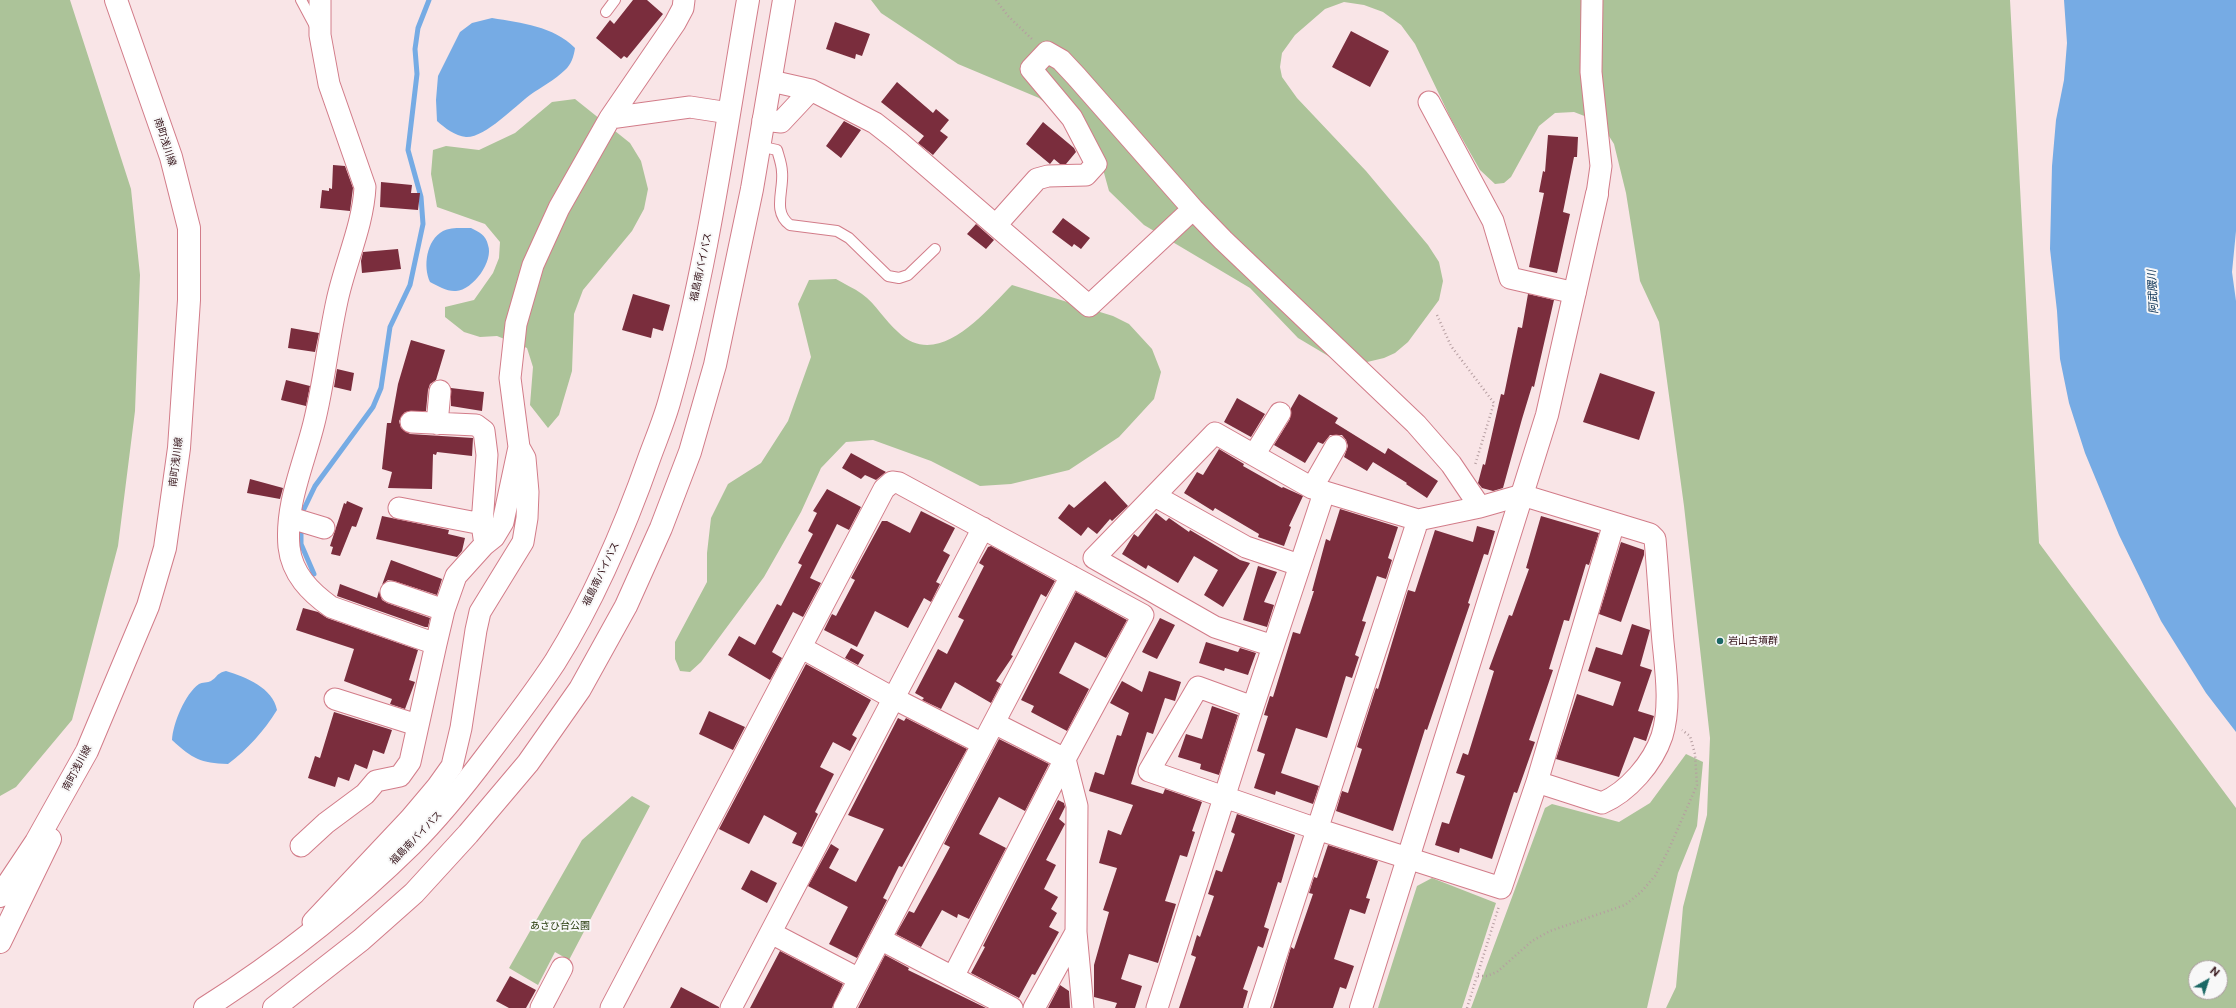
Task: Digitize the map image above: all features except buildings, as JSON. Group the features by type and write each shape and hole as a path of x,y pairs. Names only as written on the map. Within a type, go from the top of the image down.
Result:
{"main road":[{"name":"南町浅川線","path":"0,896 36,842 87,751 148,606 165,548 179,448 189,300 188,228 170,158 116,0"},
{"name":"福島南バイパス","path":"204,1008 247,980 307,936 412,844 456,796 513,722 555,661 600,580 633,505 670,400 700,276 748,0"},
{"path":"274,1008 361,940 414,892 468,834 528,763 580,689 626,606 661,528 690,452 715,364 735,277 784,0"},
{"path":"1361,1008 1547,415 1597,194"},
{"path":"0,942 42,859 87,751"}],"street":[{"path":"320,0 320,35 329,84 365,187 356,234 337,302 314,423 299,470 291,518 289,547 294,567 302,581 319,598 331,607 436,644"},
{"path":"307,936 311,924 410,819 437,787 452,766 461,728 480,612 523,542 527,518 528,492 525,458 519,446 510,378 516,324 533,265 559,208 610,118 675,23 683,8 684,0"},
{"path":"1592,0 1591,72 1601,166 1597,194"},
{"path":"996,225 1037,179 1048,176 1086,175 1096,164 1072,118 1031,69 1047,52 1061,60 1076,76 1193,209 1416,424 1451,464 1480,507"},
{"path":"770,80 811,90 875,123 898,141 1089,306 1193,209"},
{"path":"763,120 780,122 811,90"},
{"path":"1429,102 1493,221 1510,278 1575,293"},
{"path":"610,118 690,107 729,113"},
{"path":"437,424 440,392"},
{"path":"1254,455 1280,413"},
{"path":"411,422 476,425 484,431 487,455 482,524 484,545"},
{"path":"1273,646 1215,627 1094,558 1215,433 1318,491 1418,520 1480,507 1522,495 1650,534 1655,539 1666,681 1665,719 1662,736 1651,758 1636,777 1614,798 1602,803 1537,782"},
{"path":"301,846 326,823 364,794 376,781 400,776 410,762 444,610 456,576 484,545 494,537 503,522 519,446"},
{"path":"1157,1008 1299,565 1318,491 1336,446"},
{"path":"611,1008 802,648 884,489 892,482 899,483 1143,615 1065,759 953,977"},
{"path":"1155,496 1246,547 1299,565"},
{"path":"399,508 482,524"},
{"path":"291,518 324,528"},
{"path":"1258,1008 1418,520"},
{"path":"1253,707 1198,687 1149,771 1317,829 1501,888 1537,782 1614,523"},
{"path":"731,1008 982,528"},
{"path":"844,1008 1071,576"},
{"path":"391,592 444,610"},
{"path":"802,648 893,698 983,744"},
{"path":"335,699 417,726"},
{"path":"994,723 1065,759 1078,806 1076,932 1082,1008"},
{"path":"1034,1008 1076,932"},
{"path":"771,933 859,979"},
{"path":"880,940 1012,1008"},
{"path":"541,1008 562,968"}],"lane":[{"path":"301,0 320,35"},
{"path":"606,12 615,0"},
{"path":"759,146 777,150 782,172 779,206 784,221 790,225 838,231 849,238 888,276 899,278 908,275 935,249"}],"path":[{"path":"996,0 1008,16 1047,52"},
{"path":"1437,315 1451,346 1494,403 1468,489"},
{"path":"1478,976 1487,976 1497,972 1532,941 1550,931 1626,905 1641,892 1655,876 1671,844 1697,784 1695,754 1690,736 1665,719"},
{"path":"1467,1008 1500,903 1501,888"}],"green space":[{"path":"0,0 70,0 131,189 140,275 135,411 118,546 72,720 16,787 0,796"},
{"path":"871,0 2010,0 2039,543 2236,808 2236,1008 1666,1008 1676,987 1683,907 1707,815 1710,738 1684,506 1659,322 1640,281 1626,193 1614,144 1600,122 1574,112 1555,113 1539,126 1511,177 1504,183 1495,184 1480,170 1451,119 1415,44 1401,25 1383,12 1364,5 1344,2 1325,9 1295,35 1282,53 1280,67 1282,77 1297,98 1366,171 1428,245 1439,262 1443,281 1439,300 1408,342 1395,353 1384,358 1363,363 1340,363 1298,338 1250,288 1144,225 1109,191 1096,144 1039,98 958,64 881,13"},
{"path":"575,99 630,143 641,161 648,189 644,209 632,231 583,290 574,314 572,371 559,415 548,428 530,405 533,367 527,348 497,336 480,337 464,332 445,317 445,307 474,300 493,273 499,258 500,242 485,224 437,207 431,174 433,150 446,146 479,150 515,133 552,102"},
{"path":"836,279 867,298 898,332 913,342 929,345 945,341 960,333 975,322 1012,285 1113,316 1129,324 1152,349 1161,372 1154,399 1119,437 1069,470 1011,484 980,486 931,461 873,440 846,442 821,468 801,512 764,577 701,662 690,672 680,671 675,659 675,642 707,582 707,553 711,518 728,484 761,463 788,421 811,357 798,304 809,280"},
{"path":"1686,754 1703,762 1697,826 1678,873 1647,1008 1471,1008 1545,808 1552,804 1619,822 1650,803"},
{"name":"あさひ台公園","path":"632,796 650,806 569,960 555,952 538,985 509,968 582,840"},
{"path":"1432,878 1496,903 1462,1008 1378,1008 1417,886"}],"water":[{"name":"阿武隈川","path":"2064,0 2236,0 2236,231 2232,272 2236,301 2236,732 2206,693 2161,621 2119,535 2085,453 2069,403 2060,359 2057,311 2050,249 2052,166 2056,120 2064,80 2067,43"},
{"path":"492,18 526,24 547,30 557,35 575,48 574,54 569,66 561,74 530,95 491,127 474,136 466,137 458,135 437,121 436,100 438,76 460,32 472,23"},
{"path":"471,228 484,236 488,245 488,259 481,274 469,286 456,291 446,290 430,282 427,269 428,254 437,235 449,229"},
{"path":"226,671 258,684 270,695 277,710 255,739 228,764 197,759 172,740 177,717 189,695 199,684 210,682 219,674"}],"waterway":[{"path":"302,513 315,486 373,407 381,388 390,327 410,285 423,224 421,197 408,150 417,74 415,49 418,28 429,0"},
{"path":"301,528 301,544 314,574"}],"place":[{"name":"岩山古墳群","path":"1720,641"}]}
